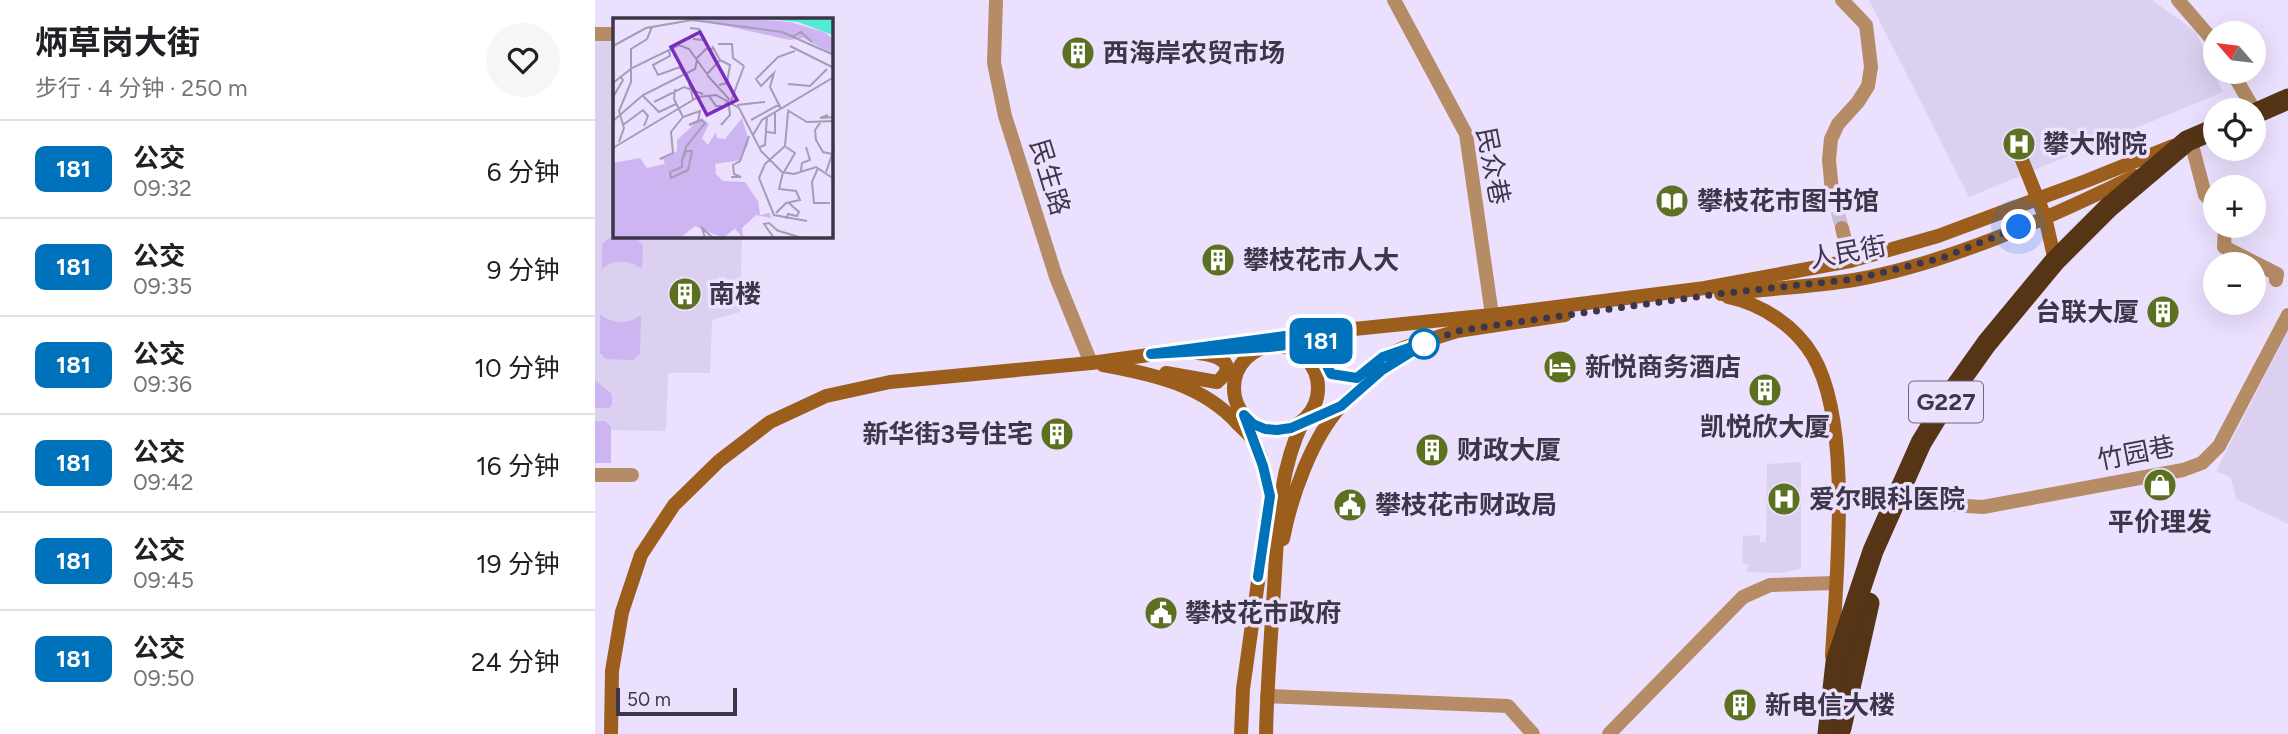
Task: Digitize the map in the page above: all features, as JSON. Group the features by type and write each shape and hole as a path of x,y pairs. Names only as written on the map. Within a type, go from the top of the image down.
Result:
{"highway":[{"path":"2266,111 2288,99"},
{"path":"2266,114 2288,109"},
{"name":"G227","path":"1832,730 1836,662 1873,551 1921,443 1987,343 2056,261 2108,208 2159,165 2203,137"},
{"name":"G227","path":"1832,730 1841,721 1867,610 1884,557 1934,448 1963,398 2036,299 2085,246 2190,145 2203,142"}],"street":[{"name":"民生路","path":"996,0 994,63 1005,116 1056,277 1091,363"},
{"name":"民众巷","path":"1394,0 1467,134 1491,321"},
{"path":"1832,191 1829,160 1831,139 1838,124 1858,103 1868,86 1871,67 1865,25 1842,0"},
{"path":"2178,0 2203,29"},
{"path":"595,34 613,34"},
{"path":"2190,145 2203,188"},
{"name":"人民街","path":"1491,321 1705,288 1850,261 1938,236 2190,145"},
{"path":"2020,155 2045,217 2056,261 2036,299"},
{"name":"人民街","path":"1491,321 1855,279 1942,258 2045,217 2159,165"},
{"path":"1842,228 1850,261"},
{"path":"2224,238 2224,247 2277,274 2276,280"},
{"path":"1717,294 1746,302 1777,319 1799,338 1813,356 1825,384 1836,440 1838,498 1832,730"},
{"name":"竹园巷","path":"1911,495 1933,502 1983,507 2183,470 2202,463 2219,446 2288,315"},
{"path":"1151,354 1269,347 1491,321"},
{"path":"611,734 612,671 622,611 641,555 674,505 729,453 770,422 826,396 890,382 1091,363 1368,327 1491,321"},
{"path":"1347,338 1329,351 1326,364 1331,374 1357,378 1383,357 1491,321"},
{"path":"1274,585 1296,493 1322,433 1341,406 1382,370 1429,341"},
{"path":"1241,734 1243,689 1270,496 1263,466 1234,393 1235,380 1239,368 1258,350 1283,347 1296,351 1314,370 1317,397 1292,445 1280,491 1266,734"},
{"path":"1129,370 1178,374 1206,382 1217,382 1224,376 1227,369 1219,357 1184,352"},
{"path":"1091,363 1154,376 1192,389 1240,410 1253,424 1265,429 1291,428 1341,406"},
{"path":"1192,389 1230,415 1252,439"},
{"path":"595,475 632,475"},
{"path":"1609,734 1743,597 1770,584 1836,583"},
{"path":"1267,696 1509,706 1533,734"}],"shaded area":[{"name":"攀大附院","path":"1869,0 2152,0 2196,32 2203,48 2203,84 2219,84 2223,92 1969,197"},
{"path":"613,40 613,238 742,238 740,312 712,320 710,373 668,373 666,431 595,430 595,41"},
{"path":"609,238 637,239 643,245 642,269 622,262 612,263 602,269 602,244"},
{"path":"600,314 620,322 641,315 640,354 633,360 606,359 600,353"},
{"path":"2288,331 2288,524 2236,499 2231,478 2216,471"},
{"path":"595,380 612,394 612,405 609,408 595,408"},
{"path":"595,421 605,421 611,427 611,463 595,463"},
{"name":"爱尔眼科医院","path":"1801,462 1801,569 1781,573 1747,572 1748,565 1742,563 1743,536 1760,535 1760,542 1766,542 1767,464"}],"tunnel":[{"path":"1832,191 1842,228"}],"bus line":[{"name":"181","path":"1258,577 1270,496 1263,466 1244,415 1253,424 1265,429 1291,428 1341,406 1382,370 1429,341 1383,357 1357,378 1331,374 1326,364 1329,351 1347,338 1269,347 1151,354 1285,336"}],"place":[{"name":"西海岸农贸市场","path":"1078,53"},
{"name":"攀大附院","path":"2019,144"},
{"name":"攀枝花市图书馆","path":"1672,201"},
{"name":"攀枝花市人大","path":"1218,260"},
{"name":"南楼","path":"685,294"},
{"name":"台联大厦","path":"2163,312"},
{"name":"新悦商务酒店","path":"1560,367"},
{"name":"凯悦欣大厦","path":"1765,390"},
{"name":"新华街3号住宅","path":"1057,434"},
{"name":"财政大厦","path":"1432,450"},
{"name":"平价理发","path":"2160,485"},
{"name":"爱尔眼科医院","path":"1784,499"},
{"name":"攀枝花市财政局","path":"1350,505"},
{"name":"攀枝花市政府","path":"1161,613"},
{"name":"新电信大楼","path":"1740,705"}],"route":[{"path":"1424,344 1457,331 1490,326 1717,294 1855,279 1942,258 2019,227"}]}
